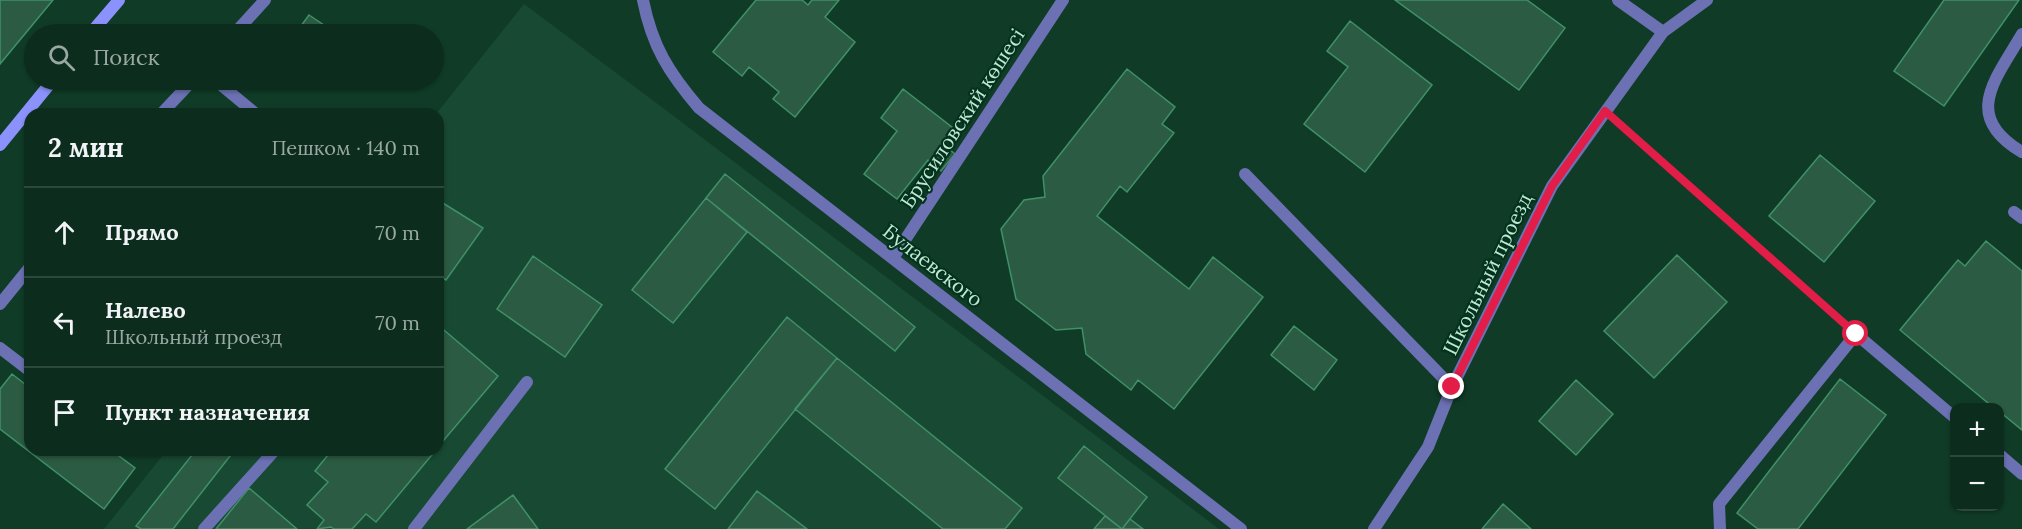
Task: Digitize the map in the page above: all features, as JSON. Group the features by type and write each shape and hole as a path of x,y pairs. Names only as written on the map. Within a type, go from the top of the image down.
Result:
{"main road":[{"path":"99,24 119,0"},
{"path":"31,108 46,90"},
{"path":"0,145 24,116"}],"street":[{"path":"243,24 265,0"},
{"name":"Булаевского","path":"643,0 659,55 673,78 699,108 1241,529"},
{"name":"Брусиловский көшесі","path":"893,258 1063,0"},
{"path":"1618,0 1663,32"},
{"name":"Школьный проезд","path":"1374,529 1428,447 1452,387 1552,186 1663,32 1707,0"},
{"path":"2022,34 1989,91 1987,110 1994,129 2008,144 2022,152"},
{"path":"167,108 184,90"},
{"path":"227,90 249,108"},
{"path":"1245,174 1452,387"},
{"path":"0,304 24,274"},
{"path":"1720,529 1719,504 1856,334 1950,414"},
{"path":"0,348 24,366"},
{"path":"414,529 527,382"},
{"path":"204,529 270,456"},
{"path":"2002,457 2022,474"}],"path":[{"path":"1605,111 1856,334"}],"shaded area":[{"path":"524,4 1219,529 104,529 162,456 444,456 444,108 441,108"}],"building":[{"path":"0,0 53,0 33,24 24,24 24,35 0,64"},
{"path":"756,0 802,0 808,5 812,0 839,0 825,17 855,42 795,117 773,99 779,92 749,67 742,76 713,52"},
{"path":"1395,0 1527,0 1565,28 1519,90"},
{"path":"1944,0 2019,0 1944,106 1894,71"},
{"path":"309,15 322,24 302,24"},
{"path":"1350,21 1432,85 1365,172 1304,124 1348,67 1327,51"},
{"path":"1127,69 1175,107 1162,124 1174,133 1127,192 1120,186 1097,216 1189,289 1213,257 1263,297 1174,409 1138,380 1131,390 1086,354 1082,328 1056,330 1016,299 1001,229 1024,200 1045,197 1043,176"},
{"path":"903,89 953,128 942,143 955,154 941,171 928,160 897,199 864,174 897,131 881,118"},
{"path":"1820,155 1875,201 1824,262 1769,216"},
{"path":"725,174 915,327 895,351 706,198"},
{"path":"706,198 747,232 673,323 632,290"},
{"path":"444,204 483,228 446,280 444,279"},
{"path":"1986,241 2022,271 2022,430 2004,415 2004,403 1988,403 1900,330 1958,260 1965,266"},
{"path":"1677,255 1727,302 1654,378 1604,331"},
{"path":"533,256 602,305 565,357 497,309"},
{"path":"787,317 837,358 715,509 665,469"},
{"path":"1294,326 1337,360 1314,390 1271,355"},
{"path":"444,330 498,376 444,440"},
{"path":"837,358 1022,508 1005,529 943,529 795,409"},
{"path":"12,374 24,383 24,447 0,429 0,389"},
{"path":"1840,379 1886,415 1798,529 1758,529 1737,513"},
{"path":"1576,380 1613,414 1576,455 1539,421"},
{"path":"1084,446 1147,497 1122,529 1058,478"},
{"path":"35,456 119,456 135,468 104,509"},
{"path":"191,456 230,456 173,529 141,529 136,526"},
{"path":"327,456 431,456 376,522 366,514 352,529 331,527 317,529 324,520 307,505 328,482 315,471"},
{"path":"249,488 297,529 216,529"},
{"path":"757,491 807,529 728,529"},
{"path":"513,495 538,529 467,529"},
{"path":"1503,504 1531,529 1482,529"},
{"path":"1105,516 1122,529 1094,529"},
{"path":"1130,519 1143,529 1122,529"}],"route":[{"path":"1452,387 1552,186 1605,111 1856,334"}]}
